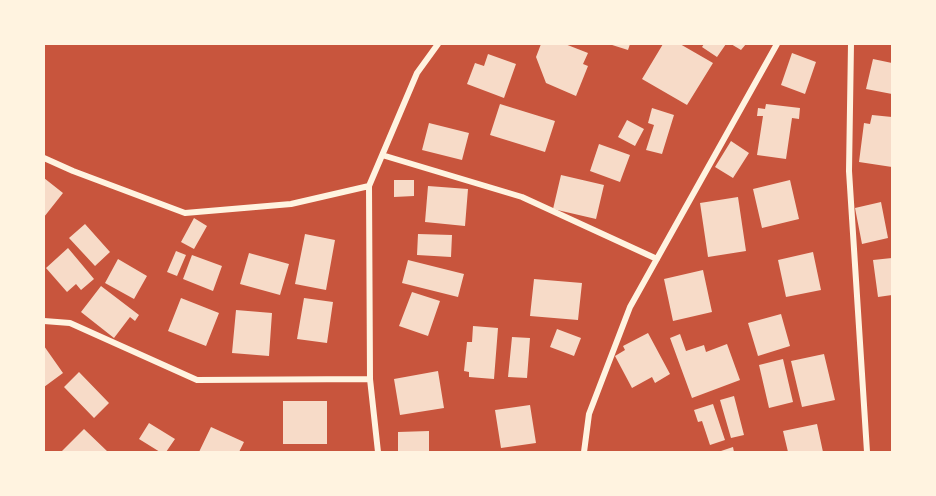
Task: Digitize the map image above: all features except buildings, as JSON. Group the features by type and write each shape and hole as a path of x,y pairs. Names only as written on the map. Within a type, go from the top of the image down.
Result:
{"street":[{"path":"378,453 370,379 369,186 417,74 438,44"},
{"path":"584,453 589,414 630,307 777,44"},
{"path":"851,44 849,171 867,453"},
{"path":"382,155 522,197 657,259"},
{"path":"44,158 185,213 291,204 369,186"},
{"path":"44,321 70,323 197,380 370,379"}]}
